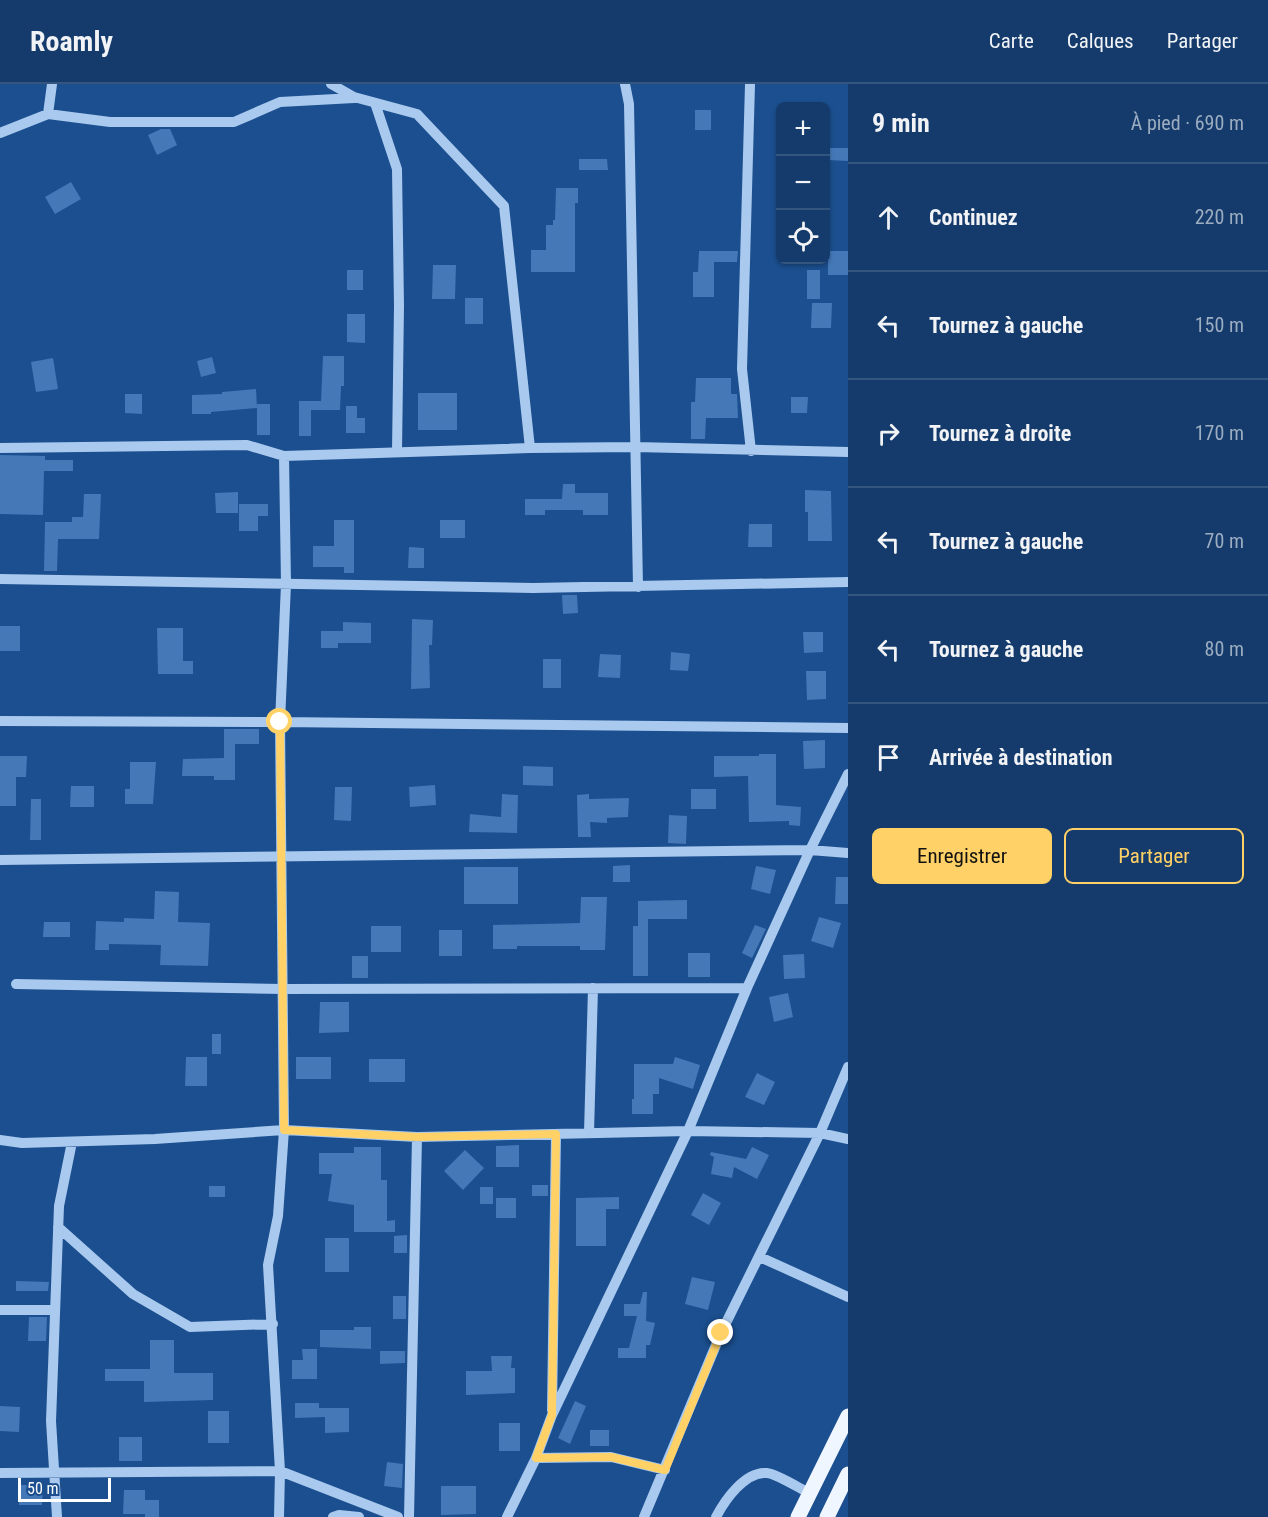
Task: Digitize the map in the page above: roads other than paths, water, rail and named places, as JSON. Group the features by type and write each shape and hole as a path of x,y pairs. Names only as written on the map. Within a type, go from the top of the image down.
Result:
{"main road":[{"path":"798,1517 848,1416"},
{"path":"827,1517 848,1474"}],"street":[{"path":"48,114 52,84"},
{"path":"626,84 629,104 638,587"},
{"path":"750,84 742,369 751,451"},
{"path":"0,133 48,114 110,122 234,122 280,102 335,89 354,98 417,114 504,206 530,448"},
{"path":"375,103 397,169 399,306 397,451"},
{"path":"0,448 247,445 284,456 397,451 635,447 848,452"},
{"path":"279,1517 280,1471 268,1265 278,1216 284,1130 280,722 286,584 284,456"},
{"path":"0,579 533,588 848,582"},
{"path":"0,722 280,722 848,728"},
{"path":"507,1517 536,1458 552,1415 688,1131 747,988 810,850 848,774"},
{"path":"0,860 810,850 848,853"},
{"path":"16,984 282,989 747,988"},
{"path":"589,1133 593,988"},
{"path":"644,1517 721,1333 820,1133 848,1067"},
{"path":"0,1140 22,1143 72,1142 284,1130 417,1137 688,1131 820,1133 848,1139"},
{"path":"552,1415 556,1134"},
{"path":"409,1517 417,1137"},
{"path":"57,1517 51,1421 58,1227 59,1206 72,1142"},
{"path":"58,1227 133,1294 190,1327 273,1324"},
{"path":"760,1257 848,1297"},
{"path":"0,1310 55,1310"},
{"path":"536,1458 611,1457 665,1470"},
{"path":"0,1473 280,1471 398,1517"},
{"path":"716,1517 740,1485 753,1475 768,1473 809,1493"},
{"path":"333,1517 339,1515 359,1517"}]}
